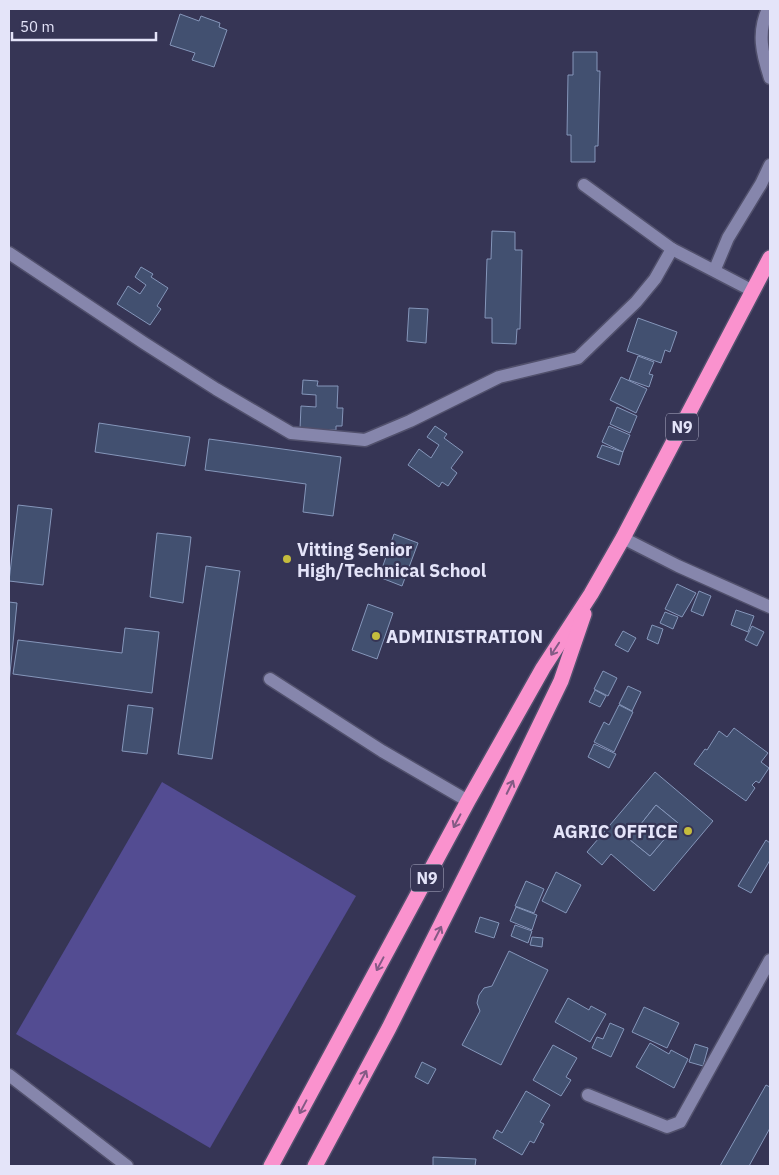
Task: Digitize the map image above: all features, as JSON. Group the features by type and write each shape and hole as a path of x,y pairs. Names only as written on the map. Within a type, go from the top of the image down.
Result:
{"highway":[{"name":"N9","path":"272,1166 468,801 543,668 591,594 623,538 770,258"},
{"name":"N9","path":"315,1166 458,893 561,681 591,594"}],"street":[{"path":"768,9 763,21 761,45 770,78"},
{"path":"715,269 728,238 761,184 770,165"},
{"path":"584,185 672,248 715,269 753,291"},
{"path":"9,253 168,359 291,432 364,440 410,421 499,377 578,358 636,302 655,279 672,248"},
{"path":"623,538 678,566 770,607"},
{"path":"270,679 382,751 468,801"},
{"path":"588,1095 667,1127 680,1122 770,960"},
{"path":"9,1075 127,1166"}],"shaded area":[{"path":"162,782 356,896 210,1148 16,1034"}],"building":[{"path":"180,14 199,21 201,16 220,23 219,27 227,30 214,67 192,60 195,53 170,45"},
{"path":"573,52 597,52 597,71 600,71 598,146 595,146 595,162 571,162 571,135 567,135 568,75 573,75"},
{"path":"492,231 515,232 515,250 522,250 520,329 517,329 516,344 492,343 492,318 485,318 487,259 491,259"},
{"path":"141,267 153,274 151,277 168,288 157,306 161,309 150,325 117,304 128,286 140,294 146,285 135,277"},
{"path":"409,308 428,309 426,343 407,341"},
{"path":"638,318 677,332 670,352 665,350 661,363 627,351"},
{"path":"638,356 654,362 649,374 653,375 649,387 629,380"},
{"path":"621,377 647,389 636,413 610,400"},
{"path":"303,380 318,381 317,386 338,386 337,408 343,408 342,426 336,426 336,430 300,429 301,406 316,407 316,395 302,394"},
{"path":"617,407 637,416 630,433 610,424"},
{"path":"99,423 190,437 185,466 95,452"},
{"path":"435,426 447,434 444,438 463,452 451,468 457,473 448,486 442,482 439,487 408,465 419,449 431,458 439,445 427,437"},
{"path":"609,426 630,435 623,452 602,442"},
{"path":"209,439 341,457 333,516 303,512 306,484 205,470"},
{"path":"602,445 623,452 619,465 597,457"},
{"path":"18,505 52,509 43,585 9,581"},
{"path":"157,533 191,537 183,603 150,597"},
{"path":"394,534 418,543 402,586 379,577"},
{"path":"206,566 240,571 212,759 178,754"},
{"path":"677,584 696,593 682,617 665,609"},
{"path":"699,591 711,596 703,616 691,611"},
{"path":"9,602 17,603 9,683"},
{"path":"368,604 393,613 377,659 352,650"},
{"path":"736,610 754,616 748,632 731,625"},
{"path":"665,612 678,617 673,629 660,623"},
{"path":"652,625 663,629 658,644 647,639"},
{"path":"752,626 764,632 757,646 745,640"},
{"path":"125,628 159,632 152,693 13,674 18,640 122,653"},
{"path":"623,631 636,638 628,652 615,645"},
{"path":"603,671 617,678 608,696 594,689"},
{"path":"628,686 641,692 632,711 619,704"},
{"path":"595,690 606,696 600,707 589,702"},
{"path":"128,705 153,708 147,754 122,751"},
{"path":"619,705 633,712 614,752 594,742 604,722 609,725"},
{"path":"734,728 768,753 761,762 769,768 759,783 756,781 752,785 755,788 746,801 694,764 705,749 707,750 719,731 727,737"},
{"path":"594,744 616,754 609,768 588,757"},
{"name":"AGRIC OFFICE","path":"655,772 713,821 654,891 611,854 602,865 587,852","holes":["656,805 678,823 650,856 629,839"]},
{"path":"656,805 678,823 650,856 629,839"},
{"path":"766,840 770,843 770,860 751,893 738,886"},
{"path":"556,872 581,885 566,913 542,901"},
{"path":"526,881 544,889 534,913 515,906"},
{"path":"516,907 537,915 532,930 510,921"},
{"path":"480,917 499,923 494,938 475,932"},
{"path":"515,925 532,931 528,943 511,936"},
{"path":"532,937 543,938 542,947 530,945"},
{"path":"509,951 548,970 501,1065 462,1045 480,1011 477,1003 479,995 484,988 492,986"},
{"path":"568,998 589,1010 591,1006 606,1014 590,1042 555,1022"},
{"path":"644,1007 679,1023 667,1048 632,1032"},
{"path":"610,1023 624,1029 611,1057 592,1048 597,1037 603,1039"},
{"path":"650,1043 669,1054 671,1050 688,1059 674,1088 636,1067"},
{"path":"695,1044 708,1048 703,1066 689,1062"},
{"path":"553,1045 577,1058 566,1077 571,1080 561,1096 533,1080"},
{"path":"422,1062 436,1069 428,1084 415,1077"},
{"path":"766,1085 770,1087 770,1128 749,1166 720,1166"},
{"path":"526,1091 550,1105 540,1122 544,1124 534,1143 530,1141 522,1155 493,1138 497,1130 502,1133"},
{"path":"433,1157 476,1159 475,1166 433,1166"}],"place":[{"name":"Vitting Senior High/Technical School","path":"287,559"},
{"name":"ADMINISTRATION","path":"376,636"},
{"name":"AGRIC OFFICE","path":"688,831"}]}
